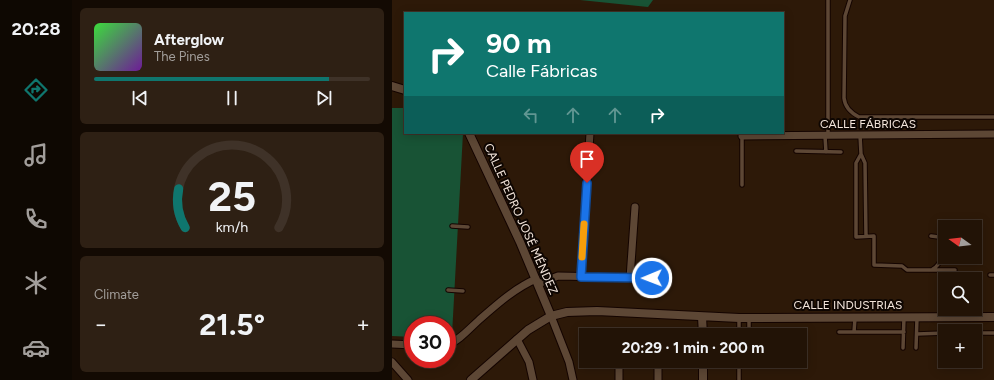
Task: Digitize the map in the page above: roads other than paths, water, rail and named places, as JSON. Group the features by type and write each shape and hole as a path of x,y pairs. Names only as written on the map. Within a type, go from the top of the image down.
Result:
{"street":[{"path":"392,86 404,90"},
{"name":"CALLE PEDRO JOSÉ MÉNDEZ","path":"469,134 551,316"},
{"path":"581,277 590,134"},
{"name":"CALLE FÁBRICAS","path":"742,136 994,134"},
{"path":"630,278 634,207"},
{"path":"456,340 494,307 527,283 537,282 558,276 652,278"},
{"name":"CALLE INDUSTRIAS","path":"551,316 580,311 739,318 994,317"},
{"path":"471,380 528,330 551,316 569,362 573,380"},
{"path":"702,317 702,328"},
{"path":"517,339 529,362 533,380"},
{"path":"392,344 404,345"},
{"path":"392,362 408,380"},
{"path":"619,368 619,380"},
{"path":"658,368 658,380"},
{"path":"703,368 703,380"}],"lane":[{"path":"826,152 828,0"},
{"path":"850,0 845,16 844,98 846,108 854,115 859,117 994,117"},
{"path":"860,135 861,154 865,163 866,236"},
{"path":"742,136 742,185"},
{"path":"796,151 841,152"},
{"path":"861,154 856,163 856,236 874,236 874,265 902,266 907,270 955,270"},
{"path":"452,226 468,227"},
{"path":"931,236 939,237 942,240 942,258 938,266 932,270"},
{"path":"448,290 463,291"},
{"path":"903,348 904,317"},
{"path":"916,348 917,317"},
{"path":"739,318 739,328"},
{"path":"749,318 750,328"},
{"path":"854,332 855,318"},
{"path":"839,332 904,332"},
{"path":"916,334 938,333"},
{"path":"982,333 994,333"},
{"path":"739,368 739,380"}]}
